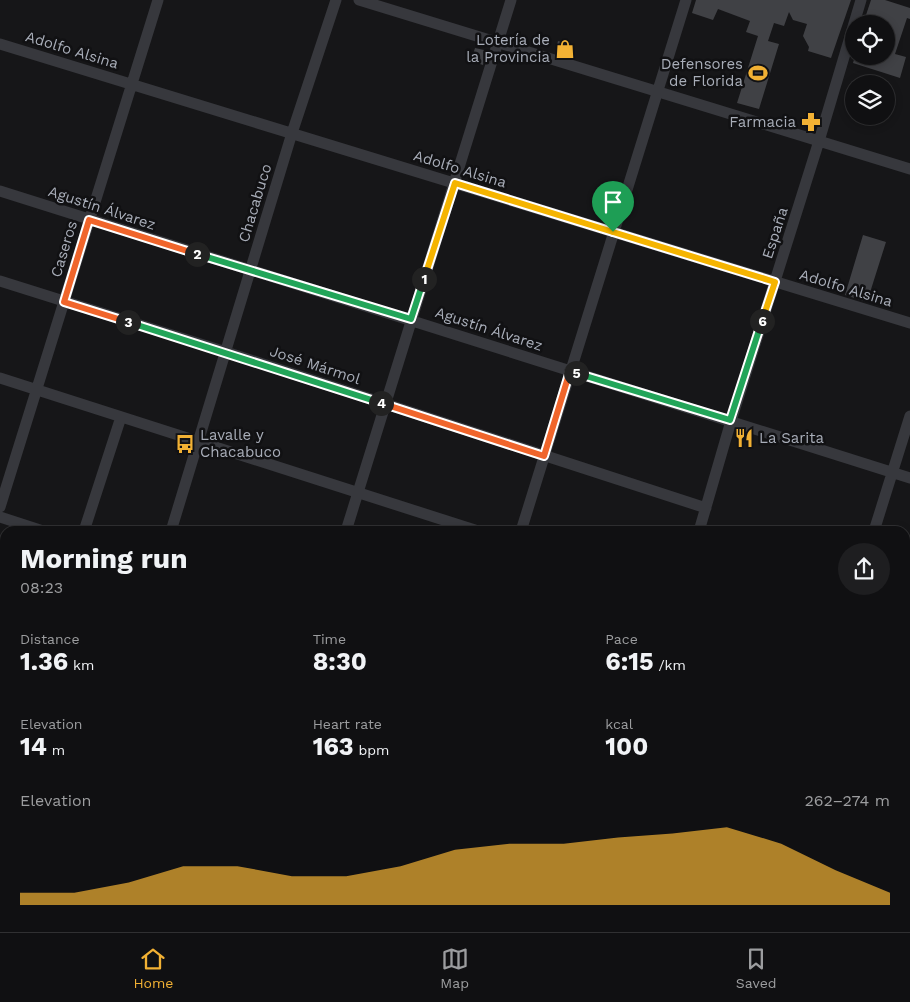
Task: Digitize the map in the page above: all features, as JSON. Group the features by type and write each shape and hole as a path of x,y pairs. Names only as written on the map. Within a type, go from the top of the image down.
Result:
{"street":[{"name":"Caseros","path":"0,507 158,0"},
{"name":"Chacabuco","path":"172,526 292,133 336,0"},
{"path":"360,0 656,93 910,168"},
{"path":"347,526 511,0"},
{"path":"523,526 686,0"},
{"name":"España","path":"701,526 730,420 820,142 860,0"},
{"name":"Adolfo Alsina","path":"0,44 910,323"},
{"name":"Agustín Álvarez","path":"0,191 251,271 411,319 910,478"},
{"name":"José Mármol","path":"0,282 226,352 706,508"},
{"path":"0,378 462,526"},
{"path":"876,526 910,416"},
{"path":"86,526 121,417"},
{"path":"0,518 26,526"}],"building":[{"path":"696,0 851,0 831,58 808,51 809,47 803,36 807,24 793,20 789,12 784,26 774,23 768,41 779,44 759,109 737,103 758,36 746,32 750,21 718,9 713,20 692,13"},
{"path":"871,0 885,0 910,8 910,19 907,18 895,54 895,15 866,15"},
{"path":"558,41 569,44 567,52 556,49"},
{"path":"475,48 484,50 486,55 483,65 471,61"},
{"path":"895,54 906,57 900,78 859,65 895,65"},
{"name":"Farmacia","path":"807,117 816,120 815,125 812,127 805,125"},
{"path":"863,235 886,242 867,302 845,295"}],"place":[{"name":"Lotería de la Provincia","path":"565,49"},
{"name":"Defensores de Florida","path":"758,73"},
{"name":"Farmacia","path":"811,122"},
{"name":"La Sarita","path":"744,438"},
{"name":"Lavalle y Chacabuco","path":"185,444"}],"route":[{"path":"455,183 613,232 775,282 730,420 570,371 544,456 226,352 64,302 89,220 411,319 455,183"}]}
